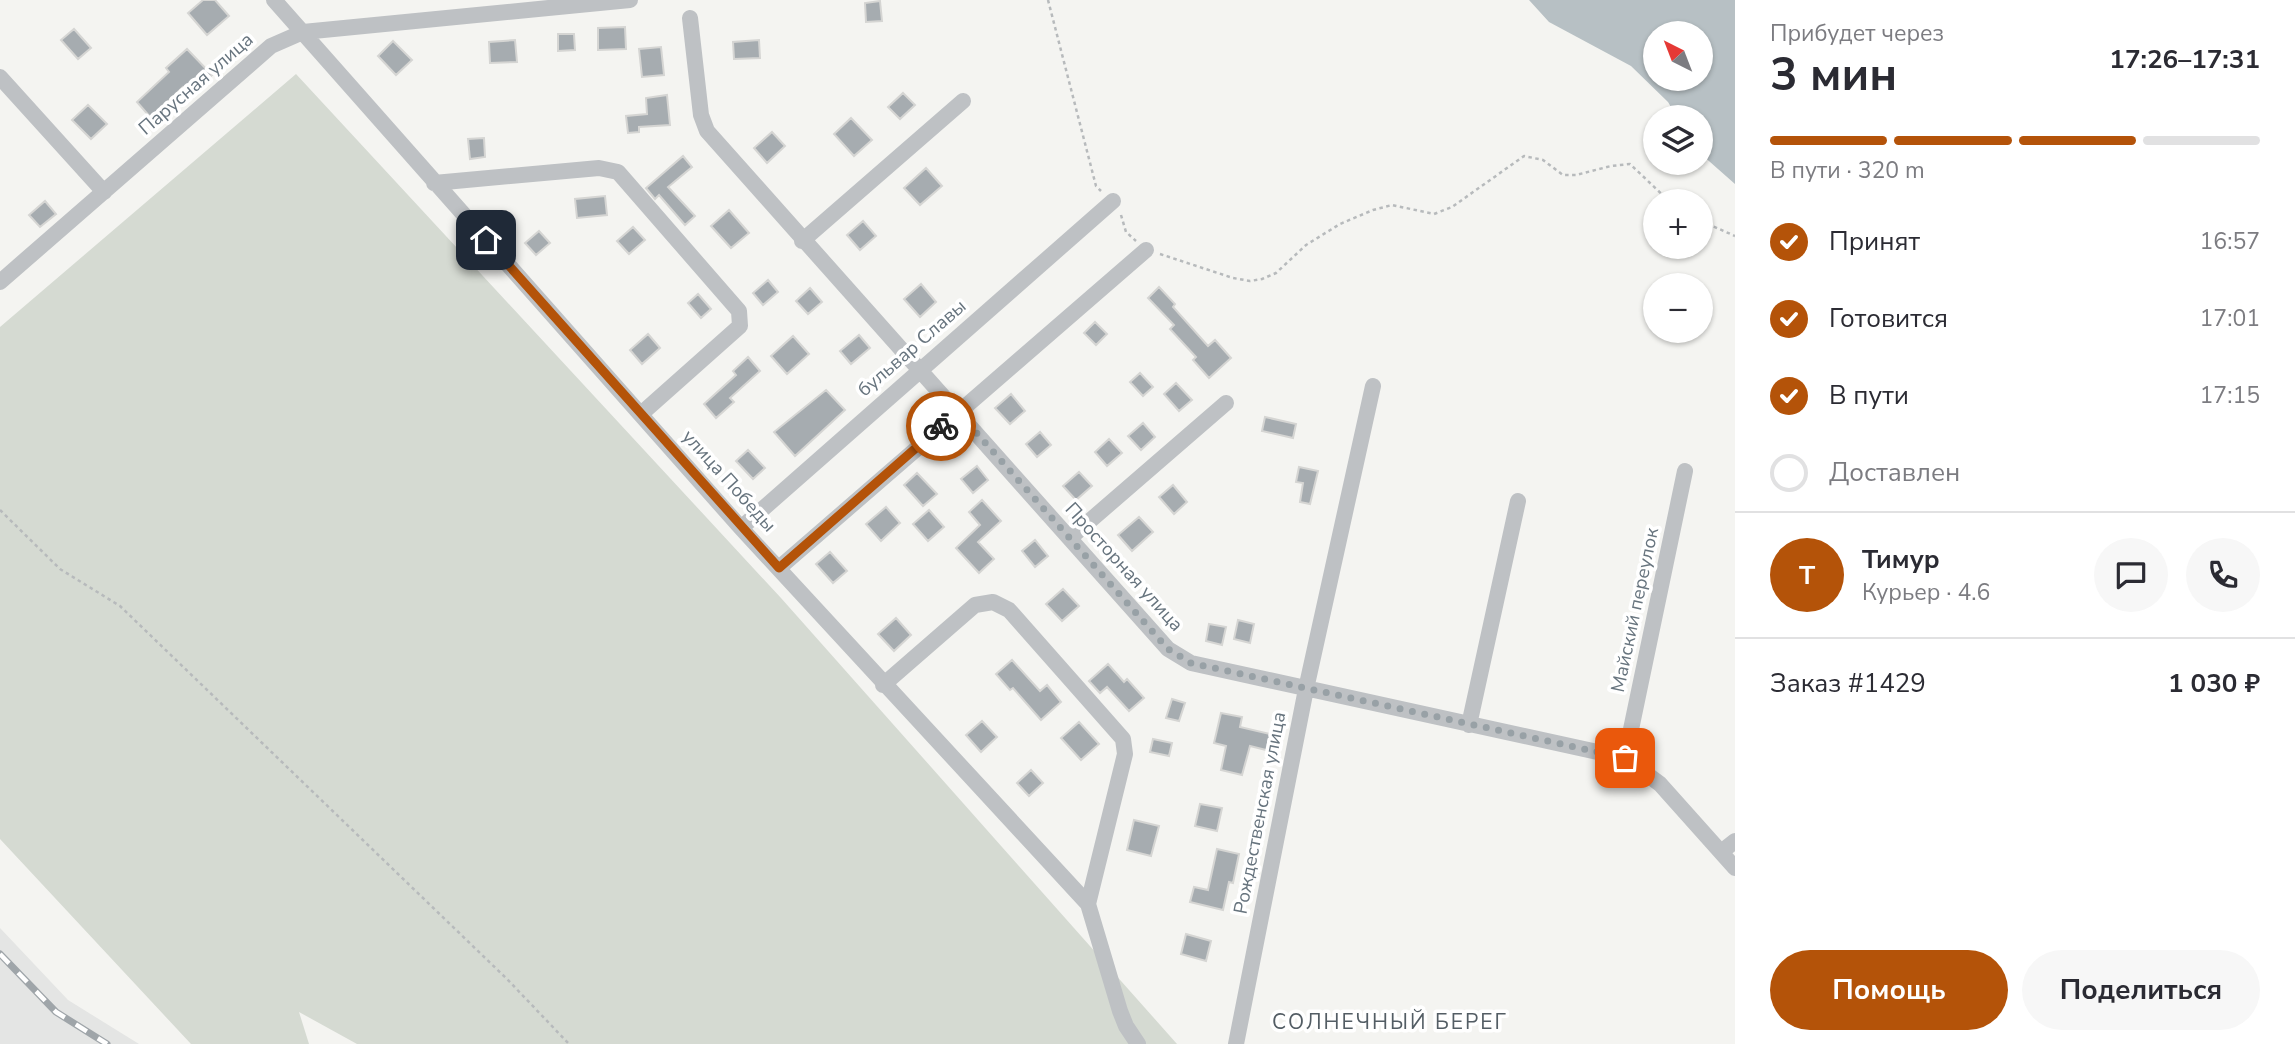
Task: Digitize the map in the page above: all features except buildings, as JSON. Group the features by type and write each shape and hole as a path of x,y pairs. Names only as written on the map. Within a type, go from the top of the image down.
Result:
{"street":[{"name":"улица Победы","path":"274,0 741,528 1087,904 1120,1011 1138,1044"},
{"name":"Парусная улица","path":"0,282 271,46 303,32 630,0"},
{"name":"Просторная улица","path":"690,18 701,114 707,131 1168,649 1191,663 1625,758 1660,784 1735,868"},
{"path":"0,77 104,192"},
{"path":"802,240 963,101"},
{"path":"434,183 599,168 618,172 740,311 740,326 641,414"},
{"name":"бульвар Славы","path":"741,528 1113,201"},
{"path":"779,568 1146,250"},
{"name":"Рождественская улица","path":"1236,1044 1306,689 1373,386"},
{"path":"1070,538 1226,403"},
{"name":"Майский переулок","path":"1625,758 1685,471"},
{"path":"1469,725 1518,501"},
{"path":"883,685 975,605 993,602 1009,610 1123,739 1125,754 1087,904"},
{"path":"1721,852 1735,841"}],"path":[{"path":"1048,0 1096,186 1119,210 1126,232 1146,250 1233,278 1250,281 1276,273 1306,245 1340,224 1373,210 1392,205 1434,214 1452,207 1524,156 1543,160 1563,175 1576,175 1630,164 1656,189"},
{"path":"1713,227 1735,236"},
{"path":"0,510 60,569 120,606 497,969 569,1044"}],"shaded area":[{"path":"1529,0 1735,0 1735,184 1713,165 1713,105 1670,105 1657,91 1713,91 1713,21 1643,21 1643,78 1631,66 1549,22"},
{"path":"296,74 781,598 1177,1044 357,1044 299,1012 309,1044 191,1044 0,839 0,327"},
{"path":"0,928 68,1000 139,1044 0,1044"}],"railway":[{"path":"0,954 56,1012 107,1044"}],"way so far":[{"path":"941,426 958,412 1168,649 1191,663 1625,758"}],"district":[{"name":"СОЛНЕЧНЫЙ БЕРЕГ","path":"1390,1022"}],"route":[{"path":"486,240 779,568 941,426"}]}
